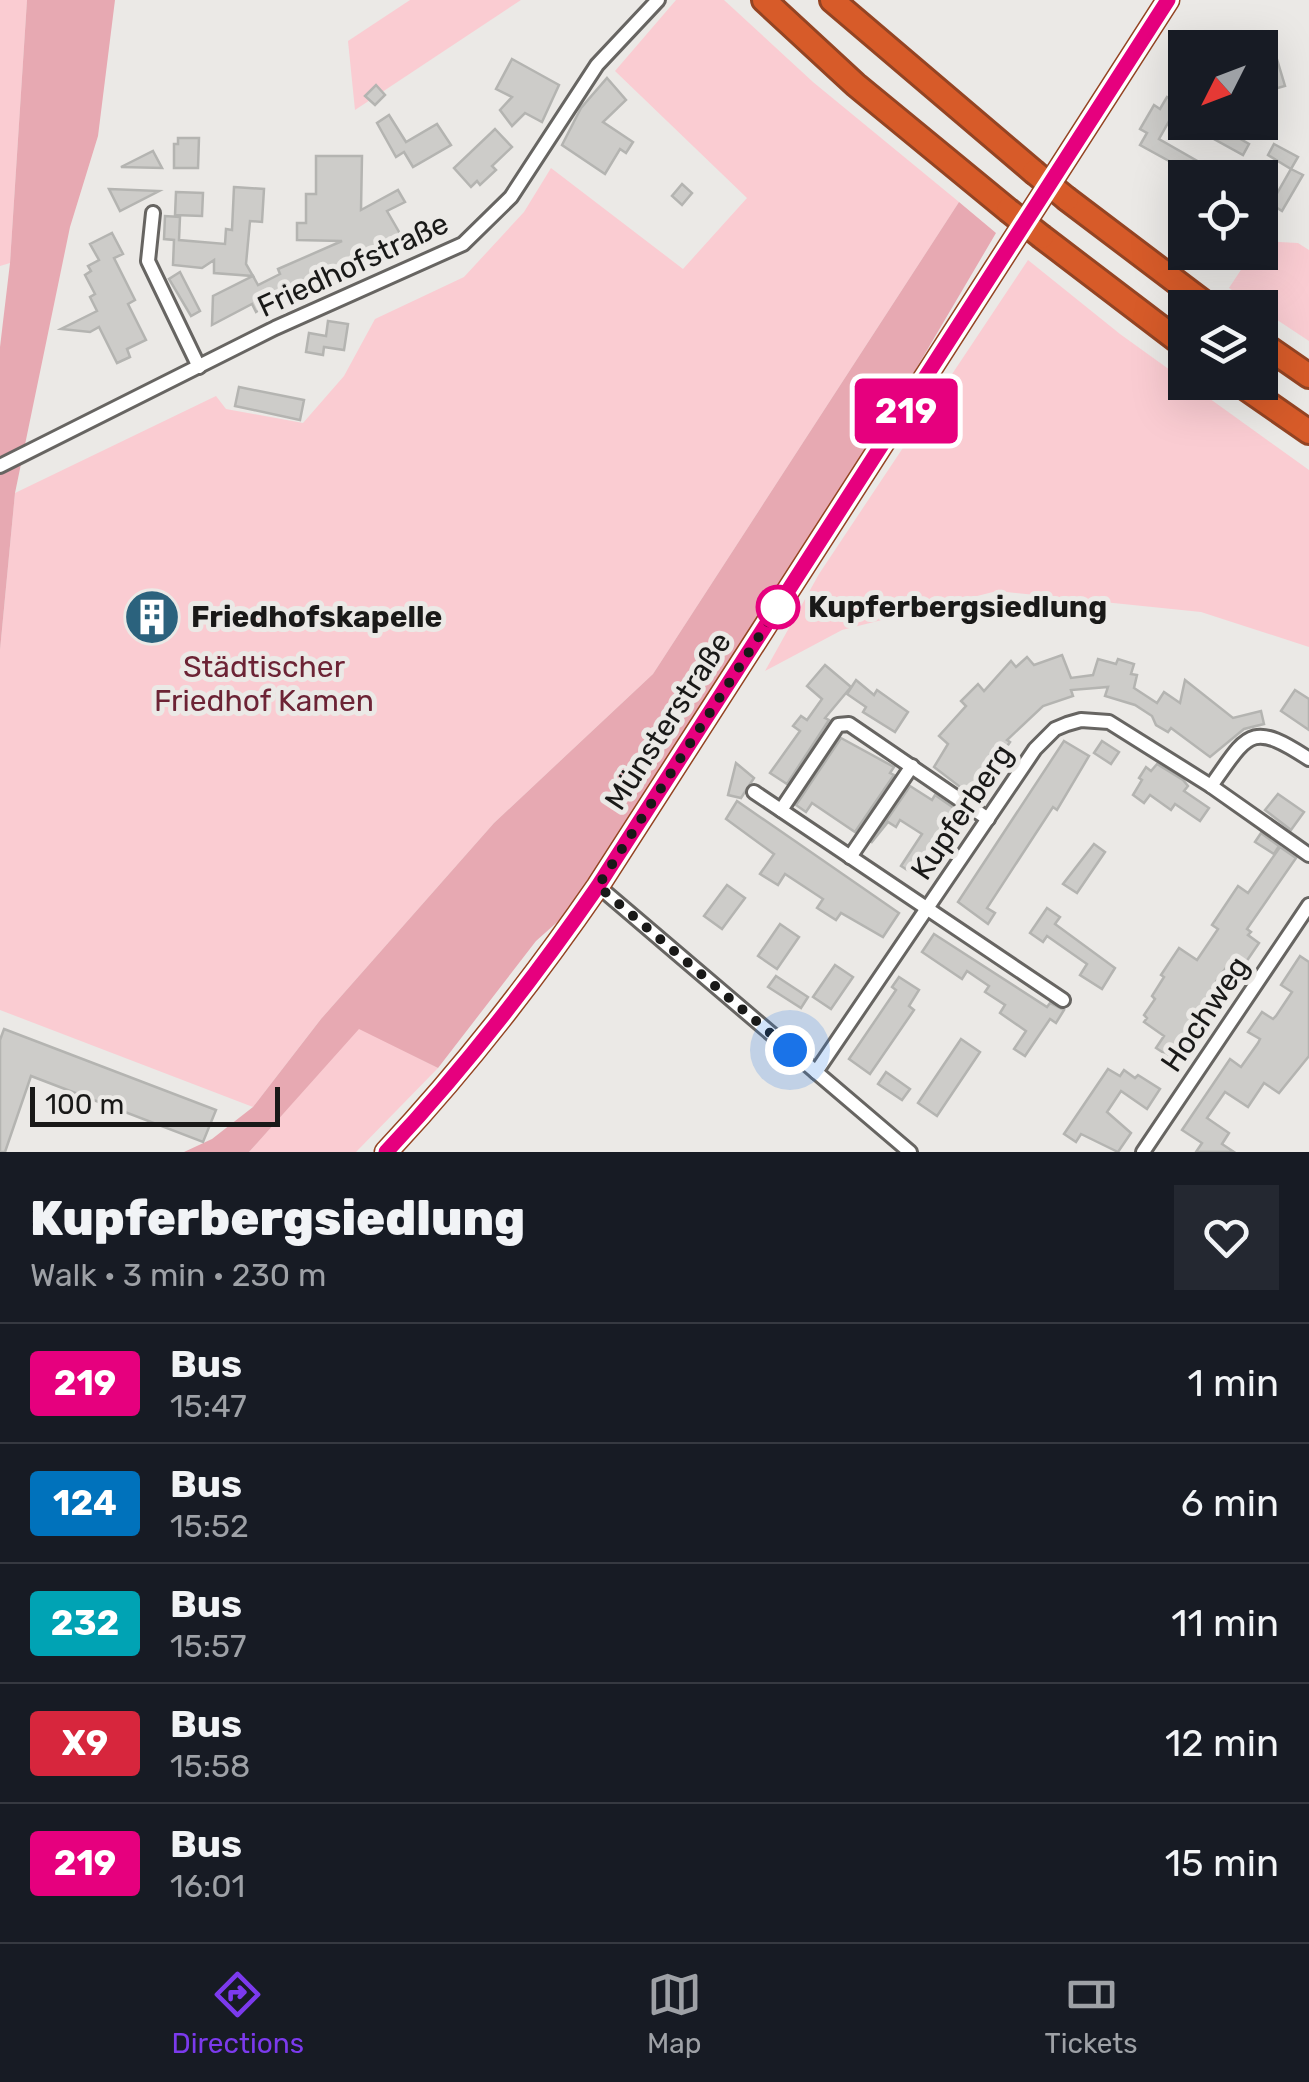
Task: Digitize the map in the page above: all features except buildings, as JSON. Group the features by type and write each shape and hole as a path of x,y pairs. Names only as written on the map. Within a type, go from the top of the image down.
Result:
{"highway":[{"path":"764,0 856,84 1008,210 1168,333"},
{"path":"832,0 1067,199 1187,290"},
{"path":"1278,354 1309,376"},
{"path":"1263,400 1309,432"}],"main road":[{"name":"Münsterstraße","path":"386,1152 448,1086 503,1018 598,886 1168,0"}],"street":[{"name":"Friedhofstraße","path":"3,465 326,304 446,254 479,232 511,197 597,65 658,0"},
{"path":"154,213 148,261 199,367"},
{"name":"Kupferberg","path":"816,1072 988,818 1045,737 1055,729 1081,720 1109,722 1211,786 1309,855"},
{"path":"781,810 838,725 849,724 988,818"},
{"path":"1211,786 1248,739 1277,738 1309,759"},
{"path":"850,857 912,766"},
{"path":"754,792 1063,1000"},
{"path":"598,886 910,1152"},
{"name":"Hochweg","path":"1143,1152 1309,905"}],"green space":[{"path":"0,0 27,0 10,263 0,266"},
{"path":"410,0 521,0 355,110 348,41"},
{"name":"Städtischer Friedhof Kamen","path":"676,0 724,0 813,82 959,202 653,674 494,823 321,1019 253,1107 0,1010 0,650 15,493 216,396 226,409 303,423 344,376 375,319 464,277 524,212 551,168 683,269 747,198 615,71"},
{"path":"1278,242 1298,243 1309,250 1309,341 1278,320 1278,290 1229,288 1241,270 1278,270"},
{"path":"1028,260 1168,369 1168,400 1212,400 1309,470 1309,647 1201,612 997,591 842,630 765,671 819,574"},
{"path":"359,1028 438,1068 356,1152 249,1152"}],"shaded area":[{"path":"27,0 115,0 98,136 70,227 15,493 0,650 0,347 10,263"},
{"path":"959,202 996,233 800,566 591,892 536,941 438,1068 359,1029 249,1152 184,1152 212,1139 253,1107 321,1019 494,823 653,674"}],"bus line":[{"name":"219","path":"386,1152 448,1086 503,1018 598,886 1168,0"}],"place":[{"name":"Kupferbergsiedlung","path":"778,607"},
{"name":"Friedhofskapelle","path":"152,617"}],"route":[{"path":"778,607 598,886 790,1050"}]}
